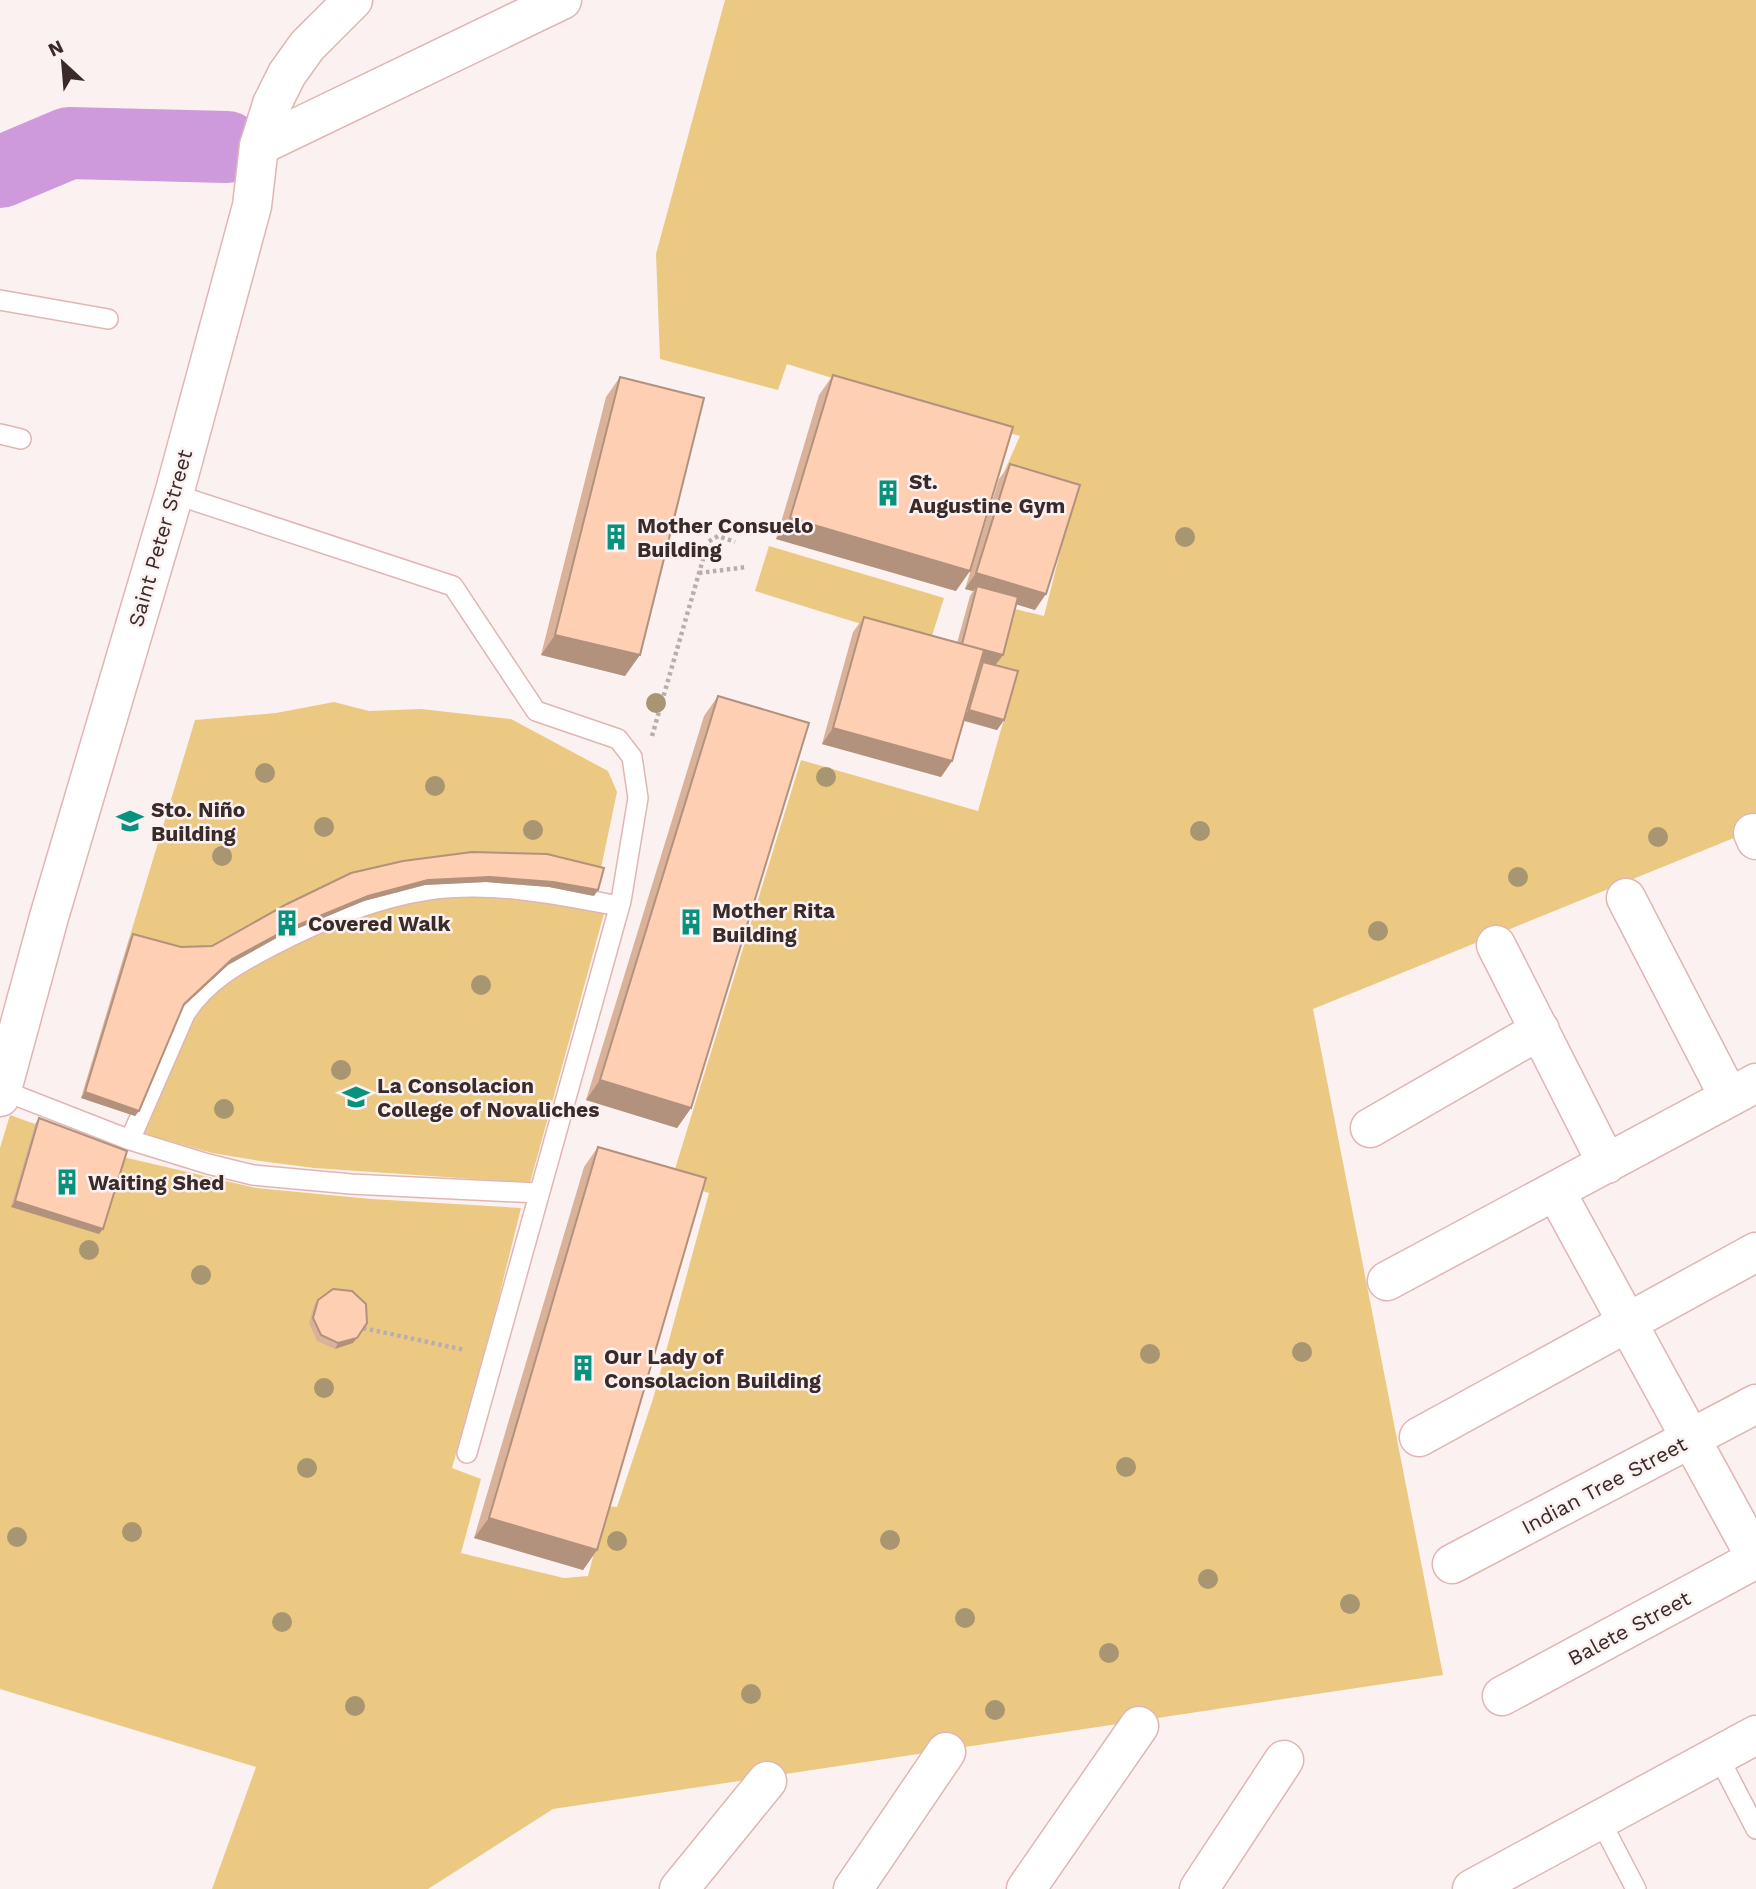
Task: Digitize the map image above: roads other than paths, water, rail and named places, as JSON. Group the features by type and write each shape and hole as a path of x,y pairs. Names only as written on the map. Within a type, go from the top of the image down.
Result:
{"street":[{"name":"Saint Peter Street","path":"1,1093 49,917 174,494 252,206 259,146 272,103 287,74 307,46 353,0"},
{"path":"259,146 562,0"},
{"path":"1387,1281 1743,1090 1626,898"},
{"path":"1496,945 1607,1164"},
{"path":"1370,1128 1539,1030"},
{"path":"1556,1192 1756,1559"},
{"path":"1419,1437 1756,1252"},
{"name":"Indian Tree Street","path":"1452,1564 1756,1405"},
{"name":"Balete Street","path":"1502,1696 1756,1559"},
{"path":"1026,1889 1139,1726"},
{"path":"1476,1888 1756,1735"},
{"path":"853,1889 947,1752"},
{"path":"1199,1889 1284,1760"},
{"path":"678,1889 767,1781"}],"lane":[{"path":"0,300 108,319"},
{"path":"0,434 21,439"},
{"path":"174,494 453,586 536,711 618,739 632,757 638,798 619,906 467,1453"},
{"path":"130,1140 185,1014 195,998 229,968 285,939 366,905 427,890 488,887 551,892 619,906"},
{"path":"1,1093 130,1140 253,1175 351,1184 538,1193"},
{"path":"1718,1756 1756,1829"},
{"path":"1600,1820 1636,1889"}],"waterway":[{"path":"0,172 69,143 227,147"}],"place":[{"name":"St. Augustine Gym","path":"888,493"},
{"name":"Mother Consuelo Building","path":"616,537"},
{"name":"Sto. Niño Building","path":"130,821"},
{"name":"Mother Rita Building","path":"691,922"},
{"name":"Covered Walk","path":"287,923"},
{"name":"La Consolacion College of Novaliches","path":"356,1097"},
{"name":"Waiting Shed","path":"67,1182"},
{"name":"Our Lady of Consolacion Building","path":"583,1368"}]}
